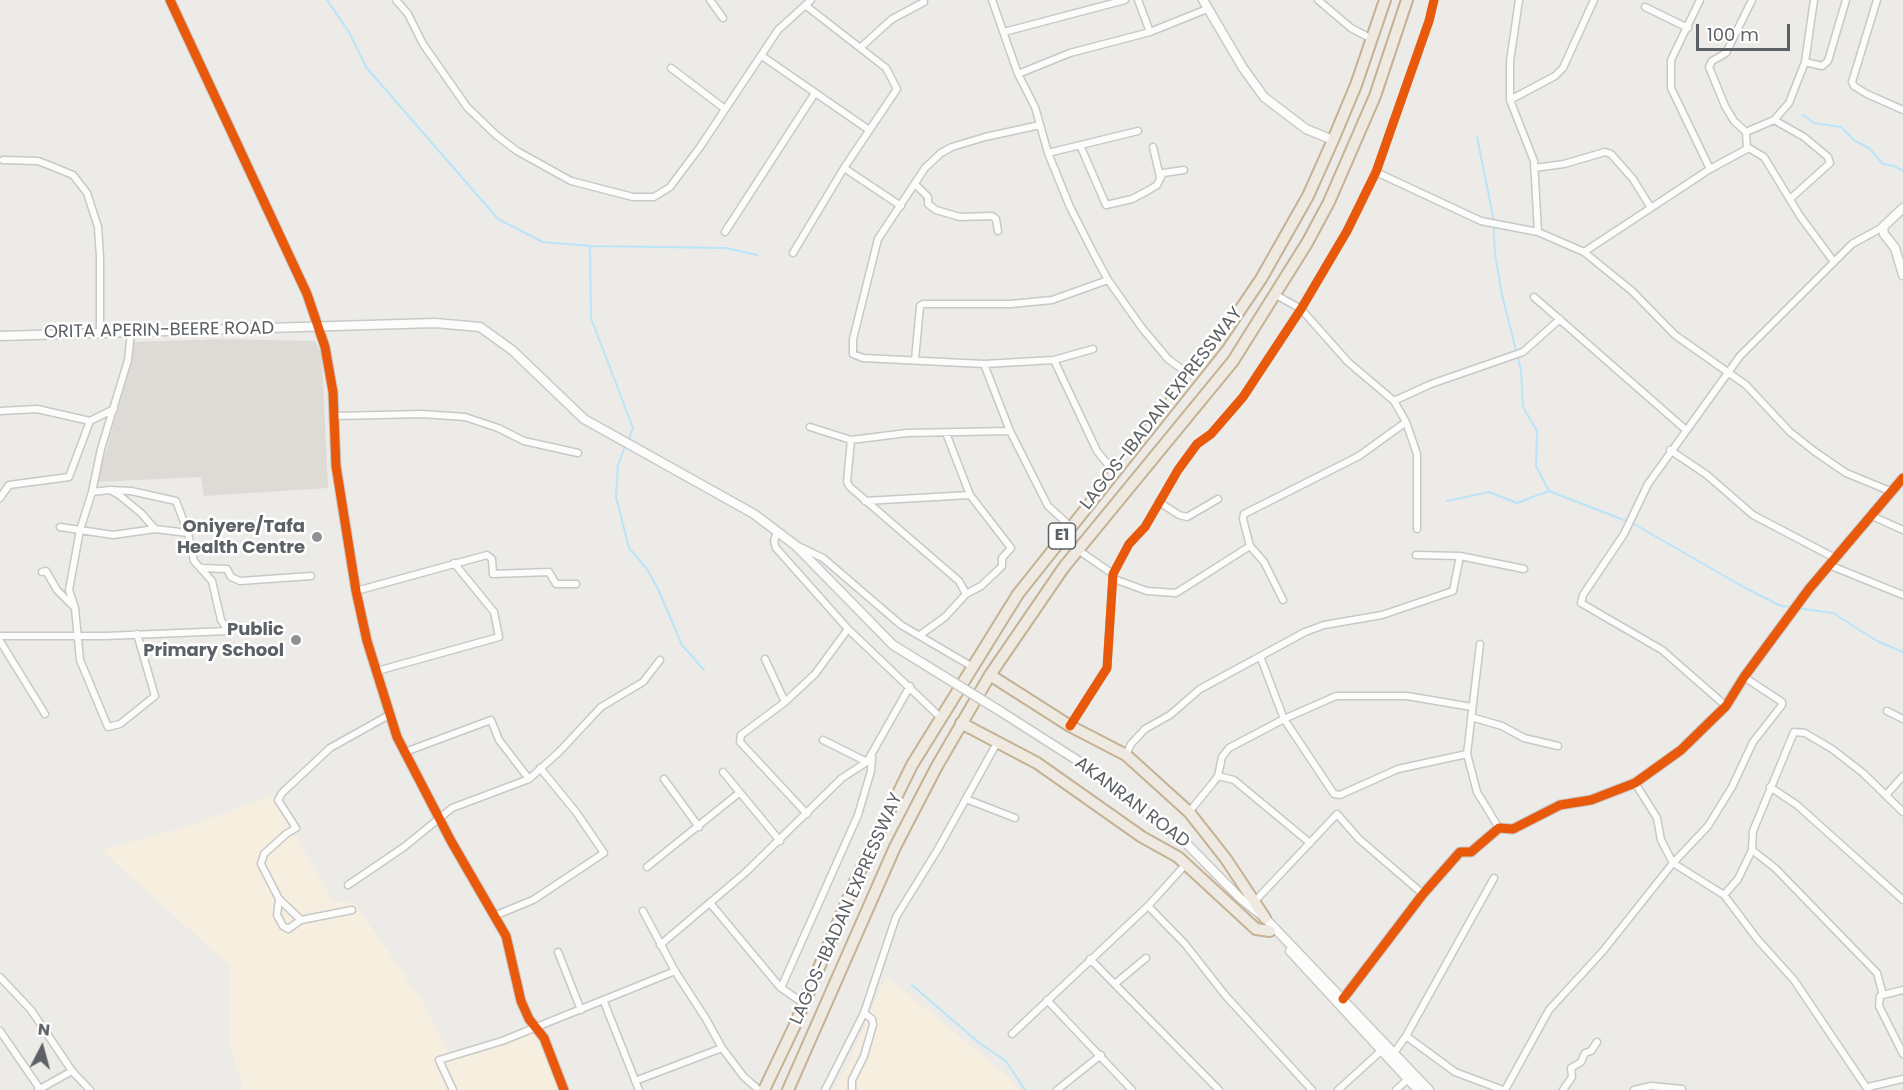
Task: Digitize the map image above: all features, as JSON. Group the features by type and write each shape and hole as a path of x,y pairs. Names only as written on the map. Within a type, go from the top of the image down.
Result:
{"highway":[{"name":"LAGOS-IBADAN EXPRESSWAY","path":"762,1090 804,1004 874,840 939,717 1018,594 1217,344 1261,279 1308,196 1333,141 1385,0"},
{"name":"LAGOS-IBADAN EXPRESSWAY","path":"788,1090 894,847 961,723 990,675 1078,550 1212,388 1276,295 1329,202 1375,96 1407,0"},
{"path":"990,675 1070,726 1126,754 1189,812 1265,918"},
{"path":"961,723 998,741 1054,775 1133,831 1186,864 1256,929 1270,931"}],"street":[{"path":"170,0 307,294 319,327 328,359 335,416 336,466 356,591 389,715 439,818 506,936 521,1001 529,1019 544,1038 564,1090"},
{"path":"396,0 408,14 436,64 479,120 517,151 579,184 624,197 654,197 661,194 686,169 778,30 808,3 886,68 897,89 844,168 793,253"},
{"path":"710,0 723,18"},
{"path":"992,0 1018,74 1035,107 1048,153 1070,207 1108,280 1142,328 1168,359 1191,376"},
{"path":"1004,32 1125,0"},
{"path":"1138,0 1150,32"},
{"path":"1203,0 1264,96 1306,129 1333,141"},
{"path":"1318,0 1351,28 1372,39"},
{"path":"1070,726 1107,668 1113,576 1129,544 1145,528 1197,444 1211,434 1243,397 1301,309 1347,231 1376,172 1429,21 1434,0"},
{"path":"1519,0 1510,61 1510,100 1532,152 1538,232"},
{"path":"1510,100 1555,76 1563,68 1594,0"},
{"path":"1700,0 1671,60 1671,88 1710,169"},
{"path":"1747,147 1746,132 1734,121 1725,106 1709,67 1712,61 1726,53 1752,0"},
{"path":"1746,132 1774,120 1789,103 1805,62 1814,0"},
{"path":"1805,62 1822,66 1828,61 1846,0"},
{"path":"1877,0 1852,82 1854,86 1867,94 1903,110"},
{"path":"861,47 892,19 924,2"},
{"path":"1645,7 1688,28"},
{"path":"1018,74 1070,53 1150,32 1207,9"},
{"path":"762,56 869,130"},
{"path":"671,68 725,110"},
{"path":"725,232 815,93"},
{"path":"1774,120 1803,137 1828,157 1830,163 1791,199"},
{"path":"1040,126 985,137 952,147 940,153 925,168 878,239 852,347 853,354 863,358 984,364 1054,360 1093,349"},
{"path":"1048,153 1138,131"},
{"path":"1080,145 1106,205 1132,199 1149,190 1157,185 1163,173 1184,170"},
{"path":"1153,147 1160,177"},
{"path":"1584,252 1747,147"},
{"path":"1747,147 1764,157 1834,262"},
{"path":"1534,168 1563,164 1605,152 1611,154 1634,179 1651,208"},
{"path":"3,160 38,161 51,166 73,176 87,193 98,227 100,333"},
{"path":"844,168 901,206"},
{"path":"1376,172 1475,218 1538,232 1584,252 1632,291 1675,335 1761,399 1797,438 1831,464 1890,492"},
{"path":"915,184 928,198 928,204 936,210 960,217 992,216 996,219 998,231"},
{"path":"1726,706 1662,650 1581,603 1624,534 1647,484 1740,356 1852,244 1883,226 1903,208"},
{"path":"1883,226 1884,234 1895,248 1903,275"},
{"path":"915,360 920,306 923,304 1011,304 1052,300 1108,280"},
{"path":"1276,295 1301,309 1348,362 1394,401 1406,422 1417,454 1417,529"},
{"path":"1534,297 1686,430"},
{"path":"1394,401 1431,384 1513,356 1523,351 1560,319"},
{"name":"ORITA APERIN-BEERE ROAD","path":"0,336 435,322 480,327 512,350 555,394 584,419 636,448"},
{"path":"131,332 128,360 100,449 92,492 80,530 69,590 75,608 80,660 108,727 120,724 155,696 137,634"},
{"path":"1054,360 1097,451 1114,472"},
{"path":"984,364 1010,431 1048,506 1070,526"},
{"path":"0,411 37,409 90,421 114,410"},
{"path":"335,416 422,414 465,417 498,428 524,441 578,453"},
{"path":"0,498 9,486 69,477 90,421"},
{"path":"1283,600 1264,562 1250,546 1243,519 1244,514 1359,456 1406,422"},
{"path":"810,427 851,440 907,433 1010,431"},
{"path":"920,635 945,617 966,594 981,586 997,571 1002,566 1002,558 1011,548 970,495 946,433"},
{"path":"851,440 847,482 864,501 959,581 966,594"},
{"name":"AKANRAN ROAD","path":"636,448 754,514 795,545 827,581 892,645 1094,771 1142,807 1254,904 1270,931 1418,1090"},
{"path":"1670,450 1707,475 1752,514 1832,562 1903,595"},
{"path":"1343,999 1423,894 1460,852 1471,852 1498,828 1513,829 1560,804 1591,800 1635,783 1681,750 1726,706 1744,677 1800,601 1903,478"},
{"path":"110,490 141,513 155,529"},
{"path":"0,636 228,631 221,620 213,581 194,561 188,533 176,501 130,490 92,492"},
{"path":"864,501 970,495"},
{"path":"1159,502 1179,515 1187,517 1218,500"},
{"path":"1872,516 1903,530"},
{"path":"60,527 113,535 155,529 188,533"},
{"path":"777,532 774,541 776,548 848,629 910,686 939,717"},
{"path":"795,545 823,558 900,625 971,666"},
{"path":"1078,550 1113,576 1147,591 1176,593 1218,564 1250,546"},
{"path":"356,591 487,555 492,559 493,574 549,572 556,584 576,584"},
{"path":"1416,555 1460,556 1524,569"},
{"path":"1126,754 1131,744 1145,729 1170,715 1200,689 1260,656 1324,625 1382,615 1453,591 1460,556"},
{"path":"377,671 499,637 494,612 454,563"},
{"path":"202,568 227,569 231,577 240,581 311,576"},
{"path":"42,572 46,571 57,590 75,608"},
{"path":"807,814 740,742 741,735 785,702 815,674 848,629"},
{"path":"0,642 45,714"},
{"path":"1480,644 1467,754 1478,792 1498,828"},
{"path":"1260,656 1284,719 1334,794 1340,795 1398,769 1467,754"},
{"path":"765,659 785,702"},
{"path":"348,885 404,847 452,808 529,780 601,707 643,682 660,660"},
{"path":"1406,1036 1455,1072 1504,1090 1549,1010 1603,951 1673,863 1708,826 1732,787 1753,742 1782,705 1782,702 1744,677"},
{"path":"660,945 780,841 842,778 869,759 910,686"},
{"path":"1189,812 1218,776 1222,757 1229,748 1284,719 1336,696 1407,696 1472,707"},
{"path":"1887,711 1903,719"},
{"path":"301,920 279,899 261,864 264,854 296,828 278,800 282,793 330,748 389,715"},
{"path":"1471,717 1502,726 1524,738 1558,746"},
{"path":"405,752 491,720 499,740 529,780"},
{"path":"1725,895 1738,879 1752,850 1753,831 1794,732 1805,733 1832,749 1903,812"},
{"path":"823,740 869,759"},
{"path":"825,1090 864,1013 896,917 998,741"},
{"path":"781,988 858,815 871,771 869,759"},
{"path":"494,916 532,900 604,853 576,812 540,768"},
{"path":"723,772 780,841"},
{"path":"1218,776 1233,780 1310,843"},
{"path":"1886,795 1903,776"},
{"path":"664,779 699,827"},
{"path":"1635,783 1657,818 1661,840 1673,863 1725,895 1758,940 1794,980 1868,1089 1903,1079"},
{"path":"1770,787 1797,805 1903,900"},
{"path":"647,867 739,793"},
{"path":"966,799 1015,818"},
{"path":"1254,904 1337,814 1359,838 1423,894"},
{"path":"1752,850 1775,868 1878,973 1883,995"},
{"path":"1012,1034 1148,906 1186,864"},
{"path":"1394,1053 1406,1036 1494,878"},
{"path":"279,899 277,915 288,930 301,920 352,910"},
{"path":"710,903 781,988 804,1004"},
{"path":"1148,906 1185,944 1225,995 1312,1090"},
{"path":"643,911 675,972 722,1048 744,1077 762,1090"},
{"path":"1265,918 1429,1090"},
{"path":"558,952 581,1010"},
{"path":"1116,983 1146,958"},
{"path":"1090,959 1219,1090"},
{"path":"453,1090 439,1060 502,1041 675,972"},
{"path":"0,977 31,1010 72,1071 90,1090"},
{"path":"1903,990 1880,996 1879,1006 1903,1054"},
{"path":"1047,1000 1132,1090"},
{"path":"604,1002 639,1090"},
{"path":"852,1090 852,1080 864,1056 873,1025 872,1019 864,1013"},
{"path":"0,1032 39,1089 72,1071"},
{"path":"1563,1090 1572,1077 1572,1068 1581,1062 1585,1053 1591,1051 1597,1042"},
{"path":"635,1081 722,1048"},
{"path":"1338,1090 1382,1050"},
{"path":"1057,1090 1101,1055"},
{"path":"1396,1090 1408,1079"},
{"path":"1634,1090 1651,1086 1682,1089"}],"shaded area":[{"path":"222,339 315,341 322,356 328,488 204,496 201,477 97,482 125,385 134,342"},
{"path":"273,795 333,902 355,903 425,1006 452,1059 536,1031 560,1090 244,1090 229,1042 230,966 101,850 189,826"},
{"path":"886,976 1011,1079 1018,1090 833,1090 845,1071"}],"waterway":[{"path":"327,0 349,32 366,67 498,219 543,242 590,246 591,318 633,428 628,441"},
{"path":"1803,115 1814,123 1841,127 1855,141 1869,148 1883,164 1903,171"},
{"path":"1477,137 1493,216 1495,254 1502,295 1521,370 1523,407 1537,431 1536,466 1549,491 1634,524 1747,589 1781,606 1791,607"},
{"path":"590,246 726,248 757,255"},
{"path":"625,447 618,465 616,497 629,548 647,569 658,589 682,645 704,670"},
{"path":"1447,501 1489,492 1517,503 1549,491"},
{"path":"1797,608 1833,613 1877,641 1903,652"},
{"path":"912,985 978,1042 1006,1061 1025,1090"}],"cycle path":[{"path":"170,0 307,294 325,347 333,392 336,466 356,591 367,641 397,737 451,841 506,936 521,1001 529,1019 544,1038 564,1090"},
{"path":"1070,726 1107,668 1113,574 1129,544 1145,527 1178,470 1197,444 1211,434 1243,397 1301,309 1347,231 1376,172 1429,21 1434,0"},
{"path":"1343,999 1423,894 1460,852 1471,852 1499,828 1513,829 1560,805 1591,800 1635,783 1681,750 1726,706 1744,677 1809,589 1903,478"}],"place":[{"name":"Oniyere/Tafa Health Centre","path":"317,537"},
{"name":"Public Primary School","path":"296,640"}]}
